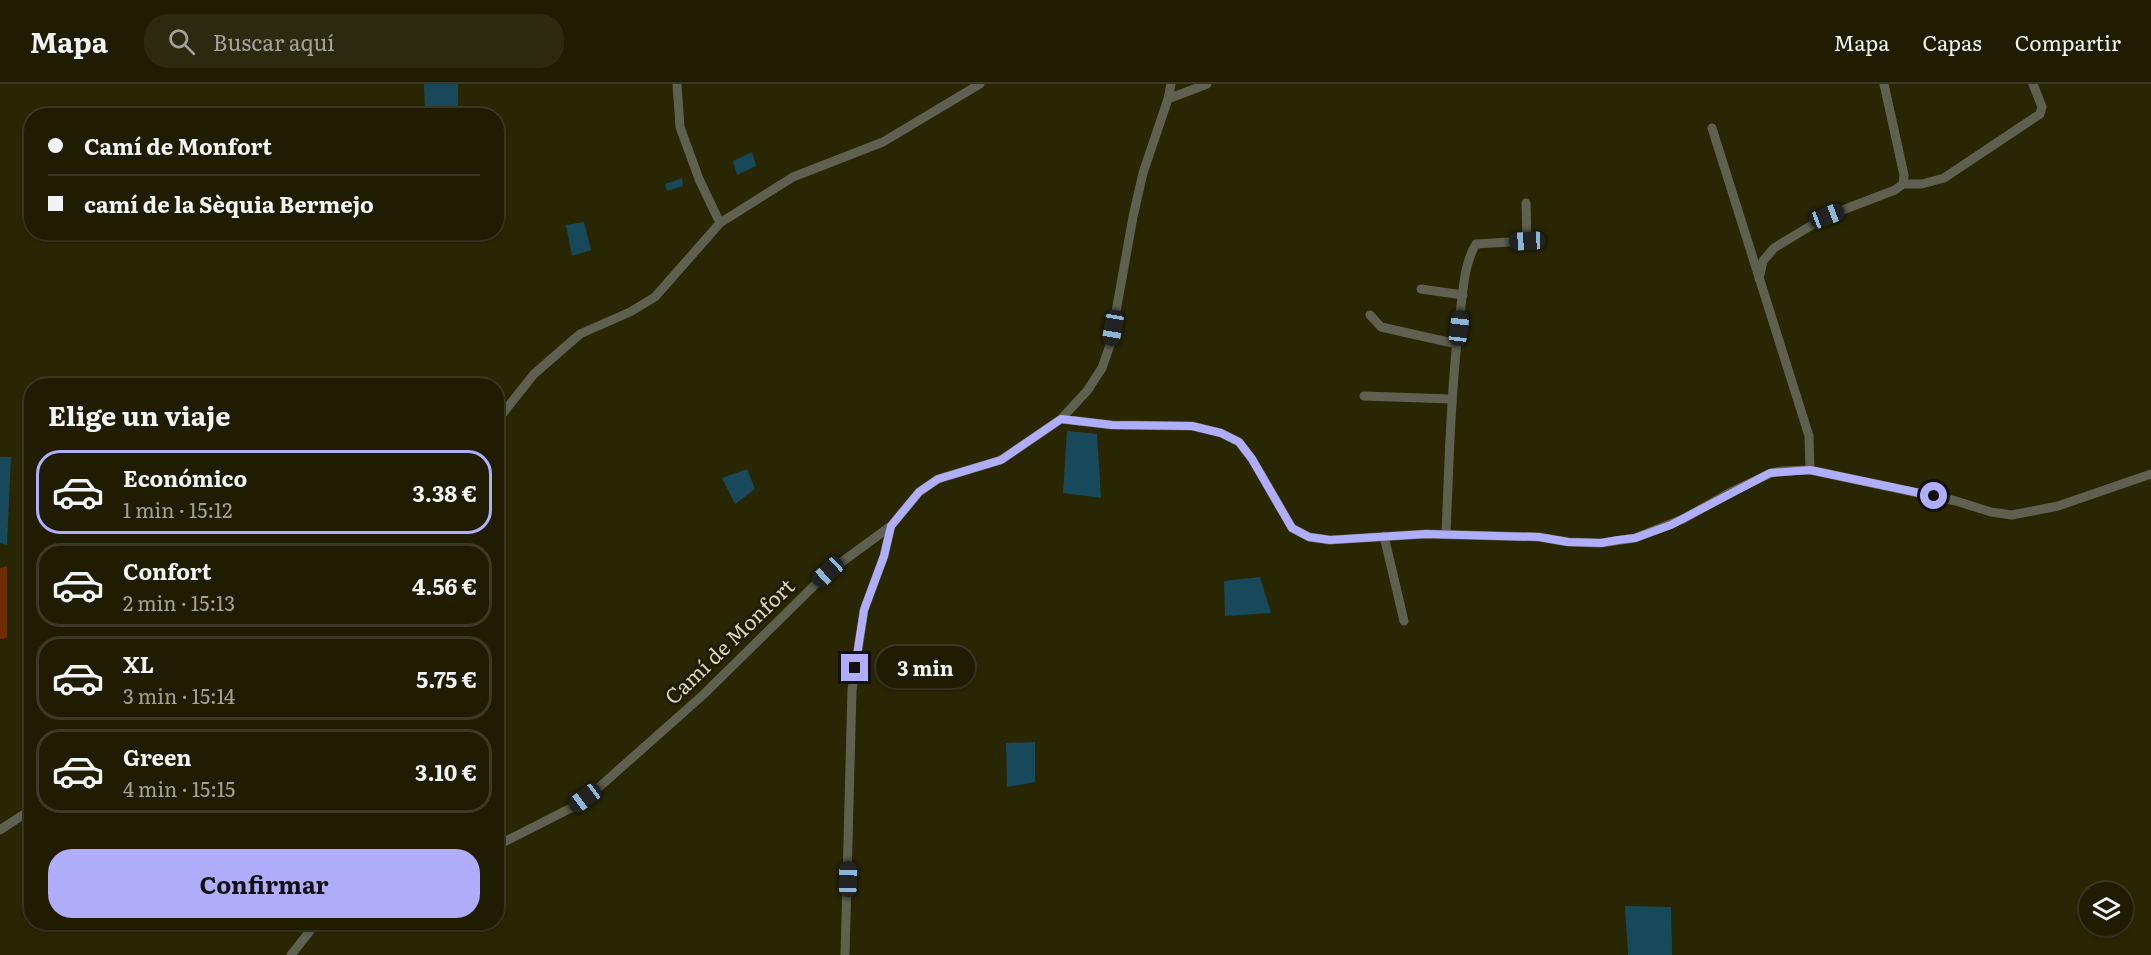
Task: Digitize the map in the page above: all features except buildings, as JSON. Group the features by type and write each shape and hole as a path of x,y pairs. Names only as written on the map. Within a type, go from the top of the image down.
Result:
{"street":[{"path":"676,84 680,127 699,179 720,223"},
{"path":"504,412 534,374 580,334 630,312 655,297 720,223 793,177 883,142 980,84"},
{"path":"1159,84 1169,91 1207,84"},
{"path":"1884,84 1904,175 1903,184"},
{"path":"1759,280 1763,261 1774,248 1827,216 1895,190 1903,184 1922,184 1944,177 2040,114 2042,107 2033,84"},
{"name":"Camí de Monfort","path":"504,842 573,807 597,789 703,695 828,572 891,526 919,492 938,479 1001,460 1061,419 1087,391 1102,368 1110,345 1132,217 1143,173 1169,91"},
{"path":"1712,128 1809,436 1810,470"},
{"path":"1446,535 1451,399 1470,253 1476,243 1527,241 1526,203"},
{"path":"1421,289 1463,295"},
{"path":"1370,315 1381,327 1457,344"},
{"path":"1364,396 1451,399"},
{"path":"1061,419 1112,425 1192,426 1221,433 1239,442 1245,450 1292,528 1309,537 1330,540 1446,535 1539,537 1568,542 1601,543 1635,538 1683,519 1770,473 1810,470 2012,515 2058,506 2151,474"},
{"path":"845,955 852,690 864,610 884,556 891,526"},
{"path":"1384,536 1404,621"},
{"path":"0,830 24,814"},
{"path":"291,955 311,930"}],"shaded area":[{"path":"7,566 7,638 0,639 0,568"}],"water":[{"path":"424,84 458,84 458,108 425,108"},
{"path":"752,152 756,166 737,175 733,161"},
{"path":"682,178 683,186 667,191 665,184"},
{"path":"584,222 591,250 572,256 566,225"},
{"path":"1067,431 1097,434 1101,498 1063,493"},
{"path":"0,457 11,457 7,545 0,543"},
{"path":"747,469 755,489 735,504 722,478"},
{"path":"1260,577 1271,613 1225,616 1224,581"},
{"path":"1035,742 1035,782 1007,787 1006,743"},
{"path":"1625,906 1671,907 1672,955 1628,955"}],"route":[{"path":"855,668 864,610 884,556 891,526 919,492 938,479 1001,460 1061,419 1112,425 1192,426 1221,433 1239,442 1252,459 1292,528 1309,537 1330,540 1426,534 1539,537 1568,542 1601,543 1635,538 1683,519 1770,473 1791,470 1810,470 1934,496"}]}
